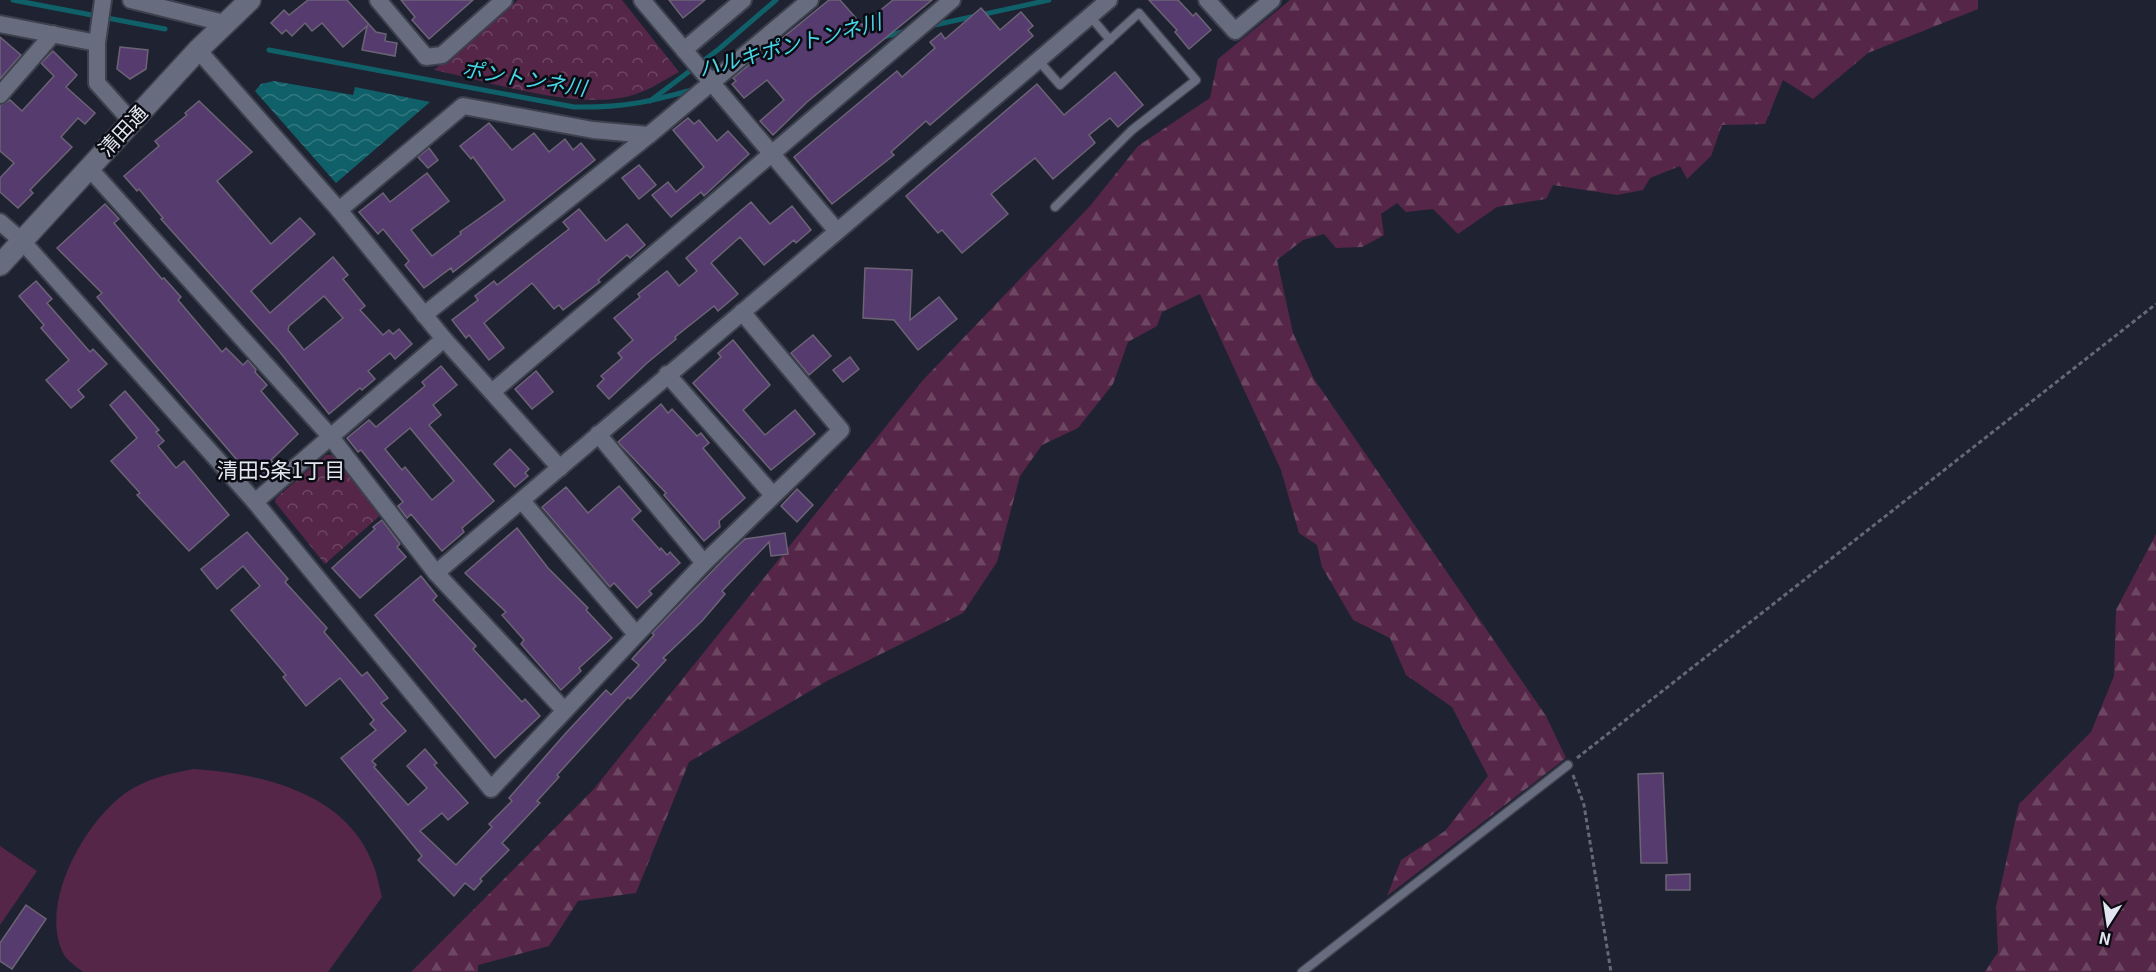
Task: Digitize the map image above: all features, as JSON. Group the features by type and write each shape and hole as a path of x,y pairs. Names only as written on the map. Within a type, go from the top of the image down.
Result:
{"street":[{"path":"131,0 224,23"},
{"name":"清田通","path":"0,265 198,50 250,0"},
{"path":"378,0 426,57 442,55 504,0"},
{"path":"642,0 836,230"},
{"path":"687,54 743,0"},
{"path":"424,315 650,135 709,78 810,0"},
{"path":"492,392 952,0"},
{"path":"436,573 836,230 1109,0"},
{"path":"1207,0 1235,31 1272,0"},
{"path":"102,3 98,36 97,83 132,122"},
{"path":"0,24 53,34 98,36"},
{"path":"0,95 53,34"},
{"path":"198,50 339,210 444,339 560,468"},
{"path":"339,210 463,106 593,130 650,135"},
{"path":"89,168 330,436 436,573 564,710"},
{"path":"0,222 22,241 255,502 491,789 704,563 772,494 841,430 742,312"},
{"path":"255,502 444,339"},
{"path":"667,374 772,494"},
{"path":"598,434 704,563"},
{"path":"522,501 636,634"}],"lane":[{"path":"1038,60 1060,85 1139,13 1196,80 1132,130 1055,207"},
{"path":"1090,16 1110,40"},
{"path":"1302,972 1568,765"}],"path":[{"path":"1611,972 1584,805 1568,765 2156,304"}],"green space":[{"path":"518,0 622,0 679,72 636,94 599,100 527,92 434,70"},
{"path":"1290,0 1978,0 1978,9 1868,53 1813,99 1783,80 1765,124 1722,125 1711,156 1687,179 1680,166 1650,178 1643,190 1617,195 1553,185 1546,199 1497,207 1458,234 1433,209 1406,212 1397,203 1381,214 1384,235 1362,247 1336,248 1324,234 1303,240 1277,260 1293,333 1314,379 1546,716 1566,758 1387,896 1401,860 1445,831 1488,776 1452,707 1406,675 1390,638 1353,620 1322,567 1317,545 1299,533 1281,470 1200,294 1162,312 1157,326 1128,342 1113,384 1078,428 1042,445 1020,476 997,562 963,613 827,681 689,762 636,893 578,901 549,946 478,965 478,972 411,972 593,790 924,379 1090,206 1138,146 1210,98 1218,59"},
{"path":"326,455 332,455 383,513 325,564 275,502 276,498"},
{"path":"2156,534 2156,972 1985,972 1998,952 1996,907 2019,804 2091,732 2114,676 2116,610"},
{"path":"193,769 245,775 297,791 321,803 342,818 359,838 374,866 382,897 328,972 83,972 64,956 57,933 57,911 61,889 81,844 94,824 109,807 140,784"},
{"path":"0,846 37,871 0,925"}],"water":[{"path":"274,81 353,95 355,87 430,102 336,183 255,91 261,84"}],"building":[{"path":"308,0 347,0 376,32 386,34 385,41 397,43 395,56 362,50 367,26 343,47 322,23 312,31 305,23 292,36 286,30 282,34 271,23 284,10 289,15"},
{"path":"401,0 473,0 429,39 412,20 415,17"},
{"path":"669,0 705,0 683,18"},
{"path":"829,0 840,0 862,25 893,0 932,0 807,102 773,135 760,121 784,100 767,80 744,98 732,84 736,81 733,78"},
{"path":"1149,0 1178,0 1193,16 1196,13 1211,30 1189,49 1175,32 1177,30"},
{"path":"981,8 1000,30 1021,12 1033,26 1028,30 1033,36 930,125 926,121 891,152 894,155 832,204 794,157 897,71 902,77 935,48 930,42 941,33 945,39"},
{"path":"0,37 21,55 0,79"},
{"path":"120,47 148,50 146,69 130,79 117,69"},
{"path":"53,51 77,75 66,87 95,113 85,124 78,118 61,137 72,147 30,190 33,193 18,208 0,192 0,178 14,163 0,151 0,105 10,100 22,111 54,76 41,63"},
{"path":"1115,72 1143,105 1118,127 1110,118 1089,135 1095,143 1053,179 1035,158 991,194 1008,214 962,253 942,230 938,233 906,196 1037,84 1064,115"},
{"path":"199,101 252,152 217,181 271,244 300,218 315,234 251,291 270,313 333,257 348,275 343,279 365,306 360,310 383,335 389,330 393,334 399,329 412,344 395,359 390,353 368,371 375,379 362,390 360,388 329,414 279,351 161,219 163,218 139,189 137,191 124,176 159,146 155,141 187,115 185,113","holes":["324,296 343,318 304,350 288,330 289,326"]},
{"path":"688,118 694,124 699,120 717,141 728,131 749,154 704,196 701,192 671,217 652,195 668,182 676,192 704,167 673,130"},
{"path":"489,123 512,150 534,133 549,152 565,139 573,150 581,143 595,160 453,272 451,268 424,288 405,265 409,261 383,229 378,234 359,212 383,193 390,202 427,173 449,201 411,230 432,256 461,234 460,232 505,200 473,157 471,159 460,146"},
{"path":"429,148 438,160 428,168 418,157"},
{"path":"639,165 656,185 639,199 622,178"},
{"path":"751,202 770,224 792,206 811,230 796,243 794,240 764,265 740,237 711,263 738,294 718,311 714,306 675,337 676,339 609,399 597,386 604,379 601,376 622,358 618,353 633,340 614,318 640,297 638,294 667,271 679,286 697,271 686,258"},
{"path":"105,204 119,219 114,223 162,279 164,278 181,297 178,300 222,352 226,348 243,365 248,360 267,385 261,391 298,434 271,460 275,465 256,482 97,297 102,293 57,248"},
{"path":"579,209 606,241 627,224 645,245 630,258 627,255 598,280 600,282 563,310 559,305 554,309 532,283 484,323 504,348 489,360 469,335 466,338 452,320 478,300 475,296 494,281 497,285 569,229 563,222"},
{"path":"865,268 912,270 910,320 939,297 957,319 918,350 894,320 863,318"},
{"path":"36,281 52,299 47,303 90,352 93,349 107,364 78,390 84,397 71,408 46,380 69,360 41,328 44,325 19,296"},
{"path":"813,335 831,356 809,375 791,353"},
{"path":"733,340 770,385 743,410 765,435 795,410 815,434 771,470 693,383 721,357 718,353"},
{"path":"850,357 859,369 843,382 833,370"},
{"path":"441,366 457,385 433,405 441,415 429,425 494,501 462,528 464,532 442,551 411,514 407,518 398,506 403,502 361,450 358,452 347,438 369,420 376,427 425,386 422,382","holes":["410,428 454,481 432,500 405,467 402,470 385,449"]},
{"path":"536,371 553,392 532,409 515,389"},
{"path":"125,391 159,430 156,432 164,441 158,446 176,468 184,461 229,515 189,551 137,495 140,493 111,461 137,438 110,405"},
{"path":"661,404 668,413 672,409 697,436 701,433 709,443 703,448 745,498 719,521 720,527 704,541 664,495 666,493 618,442"},
{"path":"510,449 529,469 525,473 528,476 515,487 494,464"},
{"path":"619,486 641,511 632,519 660,550 661,548 667,555 670,552 680,563 649,591 652,594 637,608 614,583 610,587 542,507 566,487 588,513"},
{"path":"797,489 813,505 797,522 781,506"},
{"path":"382,520 400,544 397,547 406,557 360,598 332,568"},
{"path":"517,528 548,568 588,608 586,610 612,638 579,668 581,671 561,690 521,644 524,640 502,615 506,612 465,573"},
{"path":"247,532 288,579 285,582 327,628 324,632 362,676 367,672 388,698 381,703 406,731 372,761 376,765 374,767 408,805 427,788 407,766 425,749 437,763 434,765 468,803 448,820 442,813 420,831 456,865 492,827 489,824 512,801 509,798 565,734 606,690 611,695 639,665 632,659 654,635 652,633 745,539 785,533 788,554 771,556 769,542 722,591 725,594 702,621 663,658 666,660 630,699 628,697 557,775 559,777 537,801 540,803 502,843 509,850 480,879 482,881 474,890 465,883 454,896 418,860 422,856 341,758 376,730 370,724 374,720 340,678 306,706 283,677 286,675 231,610 260,586 243,566 217,589 201,569"},
{"path":"421,576 437,596 433,600 476,646 473,649 522,702 525,699 540,716 495,758 375,615"},
{"path":"1663,773 1667,863 1641,863 1638,774"},
{"path":"1690,874 1690,890 1666,890 1666,875"},
{"path":"26,905 46,919 12,969 0,961 0,943"}],"waterway":[{"name":"ポントンネ川","path":"13,0 165,29"},
{"name":"ポントンネ川","path":"650,101 719,49 776,0"},
{"name":"ハルキポントンネ川","path":"930,26 1049,0"},
{"name":"ハルキポントンネ川","path":"883,37 906,31"},
{"name":"ポントンネ川","path":"269,50 574,107 635,103 695,89"}],"district":[{"name":"清田5条1丁目","path":"281,471"}]}
